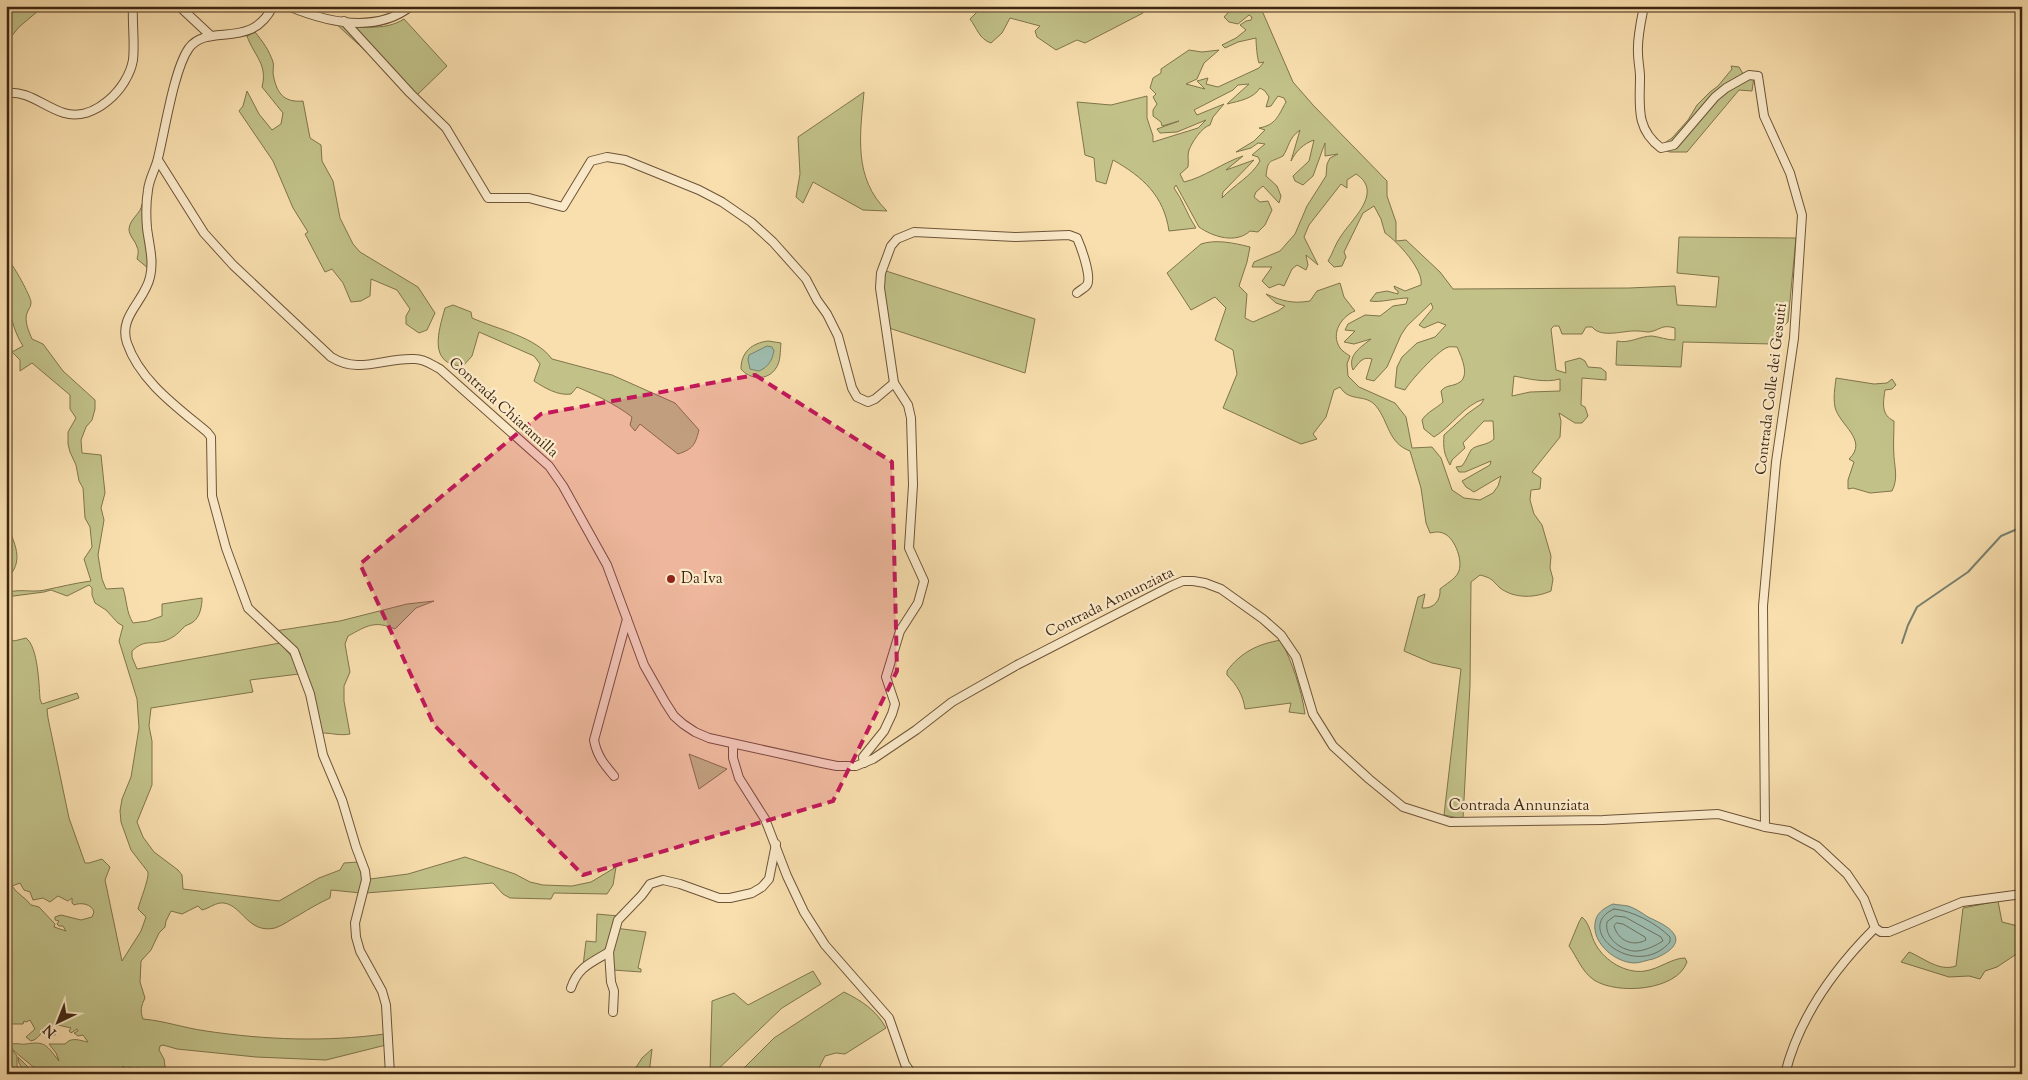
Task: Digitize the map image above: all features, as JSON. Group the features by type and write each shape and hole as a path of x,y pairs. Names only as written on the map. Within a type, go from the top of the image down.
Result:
{"street":[{"path":"6,93 16,92 28,96 68,114 85,114 96,109 123,85 133,62 133,6"},
{"path":"179,6 211,36"},
{"path":"273,6 262,23 254,28 237,34 211,36 191,46 184,56 175,84 158,160 148,189 147,225 152,262 150,276 126,320 126,341 142,372 211,437 212,496 226,548 248,608 294,651 310,694 323,755 342,800 365,871 366,880 355,923 356,937 360,951 382,991 386,1005 390,1074"},
{"path":"288,6 317,17 366,23 382,21 393,17 411,6"},
{"name":"Contrada Colle dei Gesuiti","path":"1644,6 1638,52 1640,76 1639,107 1644,128 1652,142 1661,148 1674,145 1715,97 1749,74 1758,76 1764,116 1790,173 1802,215 1794,338 1776,462 1763,606 1765,827"},
{"path":"344,21 410,93 446,128 488,198 530,198 563,207 591,161 607,157 625,160 699,190 722,202 751,222 773,242 806,279 838,336 856,397 868,402 875,399 894,383"},
{"name":"Contrada Chiaramilla","path":"158,160 204,233 215,246 232,265 331,357 340,363 361,366 414,359 426,361 440,369 549,466 563,486 607,565 644,665 674,716 694,732 733,744 837,766 860,764"},
{"path":"860,764 863,757 884,730 892,714 895,704 886,677 900,631 918,603 924,581 909,548 913,484 911,418 908,405 894,383 880,288 881,273 891,246 897,238 914,232 1015,237 1069,235 1077,238 1087,270 1087,285 1078,293"},
{"name":"Contrada Annunziata","path":"860,764 916,730 952,702 1017,665 1171,586 1183,581 1193,581 1221,589 1263,619 1281,635 1296,657 1313,714 1333,746 1369,779 1403,806 1450,822 1603,820 1718,814 1765,827 1789,831 1817,846 1847,874 1864,899 1875,928"},
{"path":"614,776 602,763 594,740 627,619"},
{"path":"733,744 733,758 739,778 759,807 804,912 825,945 889,1018 905,1064 912,1074"},
{"path":"613,1012 614,991 611,982 609,952 618,920 650,884 663,880 719,898 730,898 752,893 762,887 769,879 776,844"},
{"path":"1785,1074 1796,1038 1813,1005 1836,971 1875,928 1881,932 1889,932 1962,902 2022,894"},
{"path":"571,988 575,976 584,967 609,952"}],"highlighted area":[{"path":"755,375 892,462 897,671 833,801 583,875 434,725 360,564 541,414"}],"green space":[{"path":"6,6 44,6 19,27 6,43"},
{"path":"977,6 1144,6 1143,13 1085,43 1077,40 1056,50 1037,37 1035,31 1040,26 1010,18 1002,33 991,43 987,41 981,36 970,19 977,12"},
{"path":"1234,6 1260,6 1293,82 1387,181 1387,196 1396,222 1396,241 1406,240 1440,272 1453,289 1675,286 1677,305 1716,307 1719,277 1677,273 1679,237 1796,238 1788,322 1778,331 1773,344 1683,342 1681,367 1616,365 1617,341 1621,342 1652,336 1675,340 1675,328 1664,327 1649,332 1601,333 1592,327 1586,327 1582,334 1562,334 1559,326 1554,326 1551,329 1556,370 1566,373 1565,362 1580,358 1585,361 1588,367 1601,368 1606,372 1606,380 1582,378 1581,405 1585,407 1588,416 1582,423 1575,423 1559,413 1561,421 1560,437 1532,472 1541,478 1540,489 1531,490 1530,500 1534,514 1542,525 1551,556 1550,568 1553,579 1551,591 1532,596 1519,596 1506,592 1484,576 1480,575 1471,582 1470,685 1463,819 1444,815 1461,669 1432,663 1404,651 1418,597 1425,594 1422,608 1430,607 1436,603 1440,589 1453,579 1460,568 1458,551 1449,537 1441,532 1430,533 1426,523 1421,488 1410,451 1397,443 1380,412 1372,402 1348,395 1340,387 1334,390 1326,417 1313,434 1317,439 1301,444 1223,408 1237,374 1233,350 1215,340 1226,308 1215,297 1191,310 1167,273 1201,244 1219,242 1250,247 1239,286 1247,294 1245,318 1253,322 1285,306 1276,303 1266,294 1288,301 1310,301 1317,291 1340,283 1344,297 1355,311 1342,321 1336,337 1340,348 1350,356 1347,364 1348,376 1359,387 1395,403 1406,417 1412,448 1432,447 1441,458 1452,490 1464,498 1480,500 1493,493 1498,486 1501,476 1474,492 1466,487 1462,481 1490,465 1491,461 1465,472 1459,472 1456,467 1462,466 1473,448 1494,439 1493,421 1484,421 1463,443 1465,448 1452,460 1450,465 1445,454 1444,435 1481,404 1484,399 1470,406 1434,437 1424,429 1422,420 1443,402 1441,391 1446,387 1457,384 1463,379 1464,365 1457,347 1447,347 1436,355 1405,390 1395,387 1397,367 1402,357 1417,343 1435,337 1446,325 1438,322 1424,328 1419,325 1433,308 1431,303 1407,326 1387,367 1374,381 1366,379 1372,359 1363,359 1353,370 1352,365 1353,356 1371,339 1354,344 1344,342 1355,331 1345,330 1348,324 1365,315 1380,316 1393,306 1406,304 1408,298 1370,301 1376,293 1387,291 1398,294 1394,286 1405,291 1421,285 1421,279 1414,264 1396,242 1385,233 1381,219 1374,206 1363,213 1344,252 1346,257 1342,266 1334,267 1328,261 1339,239 1358,214 1366,197 1367,189 1364,181 1356,174 1347,180 1347,188 1341,184 1309,225 1304,237 1318,265 1306,255 1308,265 1306,270 1297,265 1292,269 1284,286 1279,284 1269,288 1262,281 1272,267 1252,267 1254,262 1280,251 1295,234 1307,206 1326,176 1327,164 1330,158 1338,154 1325,156 1325,143 1313,176 1303,185 1295,181 1293,176 1309,161 1314,140 1300,148 1291,161 1300,130 1291,139 1283,156 1270,162 1268,166 1266,176 1277,186 1281,196 1279,203 1263,186 1256,192 1254,197 1260,202 1268,201 1272,210 1265,225 1258,232 1250,231 1244,235 1231,238 1211,234 1199,227 1176,185 1174,188 1196,228 1169,231 1157,198 1143,181 1113,160 1106,184 1096,181 1094,158 1085,155 1077,102 1111,105 1147,96 1147,118 1153,142 1198,128 1206,120 1177,132 1160,133 1157,129 1179,121 1162,126 1161,122 1153,116 1153,110 1157,104 1153,97 1156,94 1150,88 1153,78 1161,73 1161,69 1189,50 1202,52 1219,50 1204,63 1197,79 1186,84 1205,89 1197,81 1208,78 1206,84 1218,87 1259,68 1264,62 1259,63 1256,38 1238,42 1225,48 1222,45 1246,30 1240,25 1251,20 1252,17 1249,15 1238,24 1229,22 1224,17","holes":["1249,84 1227,104 1250,97 1260,88 1269,97 1266,107 1271,106 1278,96 1284,98 1286,102 1273,122 1259,128 1265,130 1254,141 1236,152 1251,148 1258,143 1265,144 1252,155 1258,157 1260,161 1257,166 1222,198 1223,192 1254,160 1226,170 1243,156 1184,182 1180,174 1188,167 1190,147 1201,132 1210,125 1213,117 1224,104 1197,115 1194,110 1233,90 1238,85","1514,376 1543,381 1560,379 1560,391 1530,392 1512,396"]},
{"path":"404,19 447,66 417,95 410,99 369,54 335,23 379,27 388,26"},
{"path":"255,32 266,46 271,58 274,80 279,91 290,100 303,101 310,138 321,145 322,161 333,181 340,218 353,244 360,252 418,287 435,313 427,330 419,333 406,324 406,316 410,309 397,290 371,279 370,296 361,301 351,302 343,283 332,269 325,272 305,234 308,232 293,208 273,161 239,111 243,106 247,91 259,114 272,130 281,124 283,113 262,87 262,66 247,36"},
{"path":"1731,66 1739,67 1745,77 1754,77 1752,91 1739,90 1687,152 1670,152 1657,148 1672,138 1688,120 1697,105 1718,86 1732,69"},
{"path":"864,92 861,155 868,185 887,211 863,210 813,182 803,203 796,197 800,174 798,137"},
{"path":"142,204 146,205 148,227 156,262 154,273 137,259 138,248 129,231 131,222 140,211"},
{"path":"6,261 9,261 22,281 30,298 31,305 26,319 32,339 43,344 63,371 95,400 92,420 86,427 81,440 82,453 101,455 105,493 101,508 104,520 98,555 102,579 106,589 123,588 129,615 133,623 148,621 162,616 162,604 202,598 200,611 193,622 169,639 140,645 132,651 132,657 137,669 280,643 292,657 299,674 250,680 253,692 151,708 149,726 152,741 152,785 137,822 143,837 154,852 182,875 183,889 279,901 319,878 340,870 344,863 358,862 363,878 361,893 331,890 330,898 275,928 266,929 258,927 231,905 224,903 218,903 202,910 198,906 182,914 171,911 165,927 159,933 151,950 141,961 140,982 145,998 141,1008 143,1019 206,1031 273,1038 318,1039 385,1034 386,1045 326,1060 256,1057 177,1049 163,1045 160,1046 159,1050 164,1059 166,1074 143,1074 138,1067 136,1073 131,1074 133,1069 129,1067 129,1074 123,1066 124,1074 25,1074 18,1057 32,1071 37,1070 14,1051 10,1045 42,1044 59,1061 49,1044 65,1044 71,1040 88,1042 83,1035 78,1036 74,1033 78,1031 77,1029 71,1033 69,1031 71,1028 58,1025 54,1027 53,1032 56,1034 53,1036 50,1034 49,1027 31,1041 26,1037 35,1029 30,1020 24,1021 23,1024 11,1024 6,1034 6,636 14,641 26,638 30,643 35,657 42,704 77,693 79,698 47,709 48,718 69,818 85,863 102,859 110,867 105,880 122,961 141,931 146,917 138,909 148,872 131,850 121,822 122,799 131,777 139,728 137,699 119,641 123,626 106,610 95,603 92,588 89,585 67,596 51,590 6,597 6,593 11,592 40,591 91,581 84,559 92,547 90,527 85,518 83,488 79,481 76,465 68,444 68,432 76,418 70,409 70,395 32,363 20,371 20,360 12,352 23,346 11,316 7,294","holes":["20,883 24,890 30,892 33,900 43,898 50,902 58,896 68,901 72,898 74,905 86,904 94,912 92,917 81,920 61,915 55,917 55,920 59,921 57,924 63,926 66,931 54,927 55,924 39,907 31,905 12,886"]},
{"path":"883,270 1035,319 1025,373 886,327"},
{"path":"453,305 471,312 472,318 526,339 545,351 552,359 612,375 675,403 699,430 695,443 687,450 678,454 640,424 635,431 630,425 632,417 598,397 577,387 571,394 556,393 547,389 534,381 540,364 534,356 479,332 472,356 463,366 444,360 438,345 440,326 445,308"},
{"path":"768,341 781,343 780,359 776,368 768,375 759,378 745,373 741,369 745,353 752,346"},
{"path":"1836,378 1874,384 1887,383 1892,379 1896,385 1892,389 1885,390 1884,404 1885,412 1894,421 1896,478 1892,491 1870,493 1853,488 1848,489 1848,480 1854,462 1849,459 1856,445 1835,407"},
{"path":"6,521 15,545 17,559 16,566 6,580"},
{"path":"434,601 416,608 395,629 388,626 371,625 348,636 345,644 350,672 344,686 344,701 350,734 322,733 311,688 299,651 275,631 340,621 407,604"},
{"path":"1281,640 1296,676 1305,714 1289,712 1291,703 1245,709 1237,686 1227,675 1227,671 1244,654 1257,647"},
{"path":"689,754 727,769 699,789"},
{"path":"465,857 515,874 530,882 543,885 572,886 591,882 616,867 613,885 607,894 554,893 551,899 510,898 503,894 493,883 366,893 370,879 408,874"},
{"path":"1998,901 2002,922 2022,927 2022,953 2018,953 1997,967 1985,971 1980,979 1969,976 1949,977 1901,962 1909,952 1938,966 1956,966 1963,908"},
{"path":"597,914 619,916 615,928 646,932 638,968 641,969 641,972 613,970 612,958 593,956 592,961 583,966 586,941 596,942"},
{"path":"1582,917 1587,923 1600,951 1610,961 1624,968 1645,971 1680,958 1685,958 1687,962 1681,972 1671,979 1645,988 1617,988 1604,985 1586,973 1569,946"},
{"path":"813,971 821,984 782,1008 713,1074 710,1074 712,1001 734,993 748,1005"},
{"path":"844,992 868,1007 878,1016 886,1028 845,1054 836,1053 825,1056 816,1074 738,1074 774,1038"},
{"path":"6,1043 17,1056 17,1066 22,1074 8,1074 6,1072"},
{"path":"652,1049 649,1074 632,1074 642,1058"}],"water":[{"path":"767,346 772,347 774,351 769,363 759,371 750,369 749,355"},
{"path":"1613,904 1631,907 1666,926 1676,938 1670,950 1657,958 1634,963 1618,959 1604,949 1596,935 1596,919 1605,908"}],"waterway":[{"path":"1902,643 1917,607 1968,572 2001,536 2022,527"}],"place":[{"name":"Da Iva","path":"671,579"}]}
